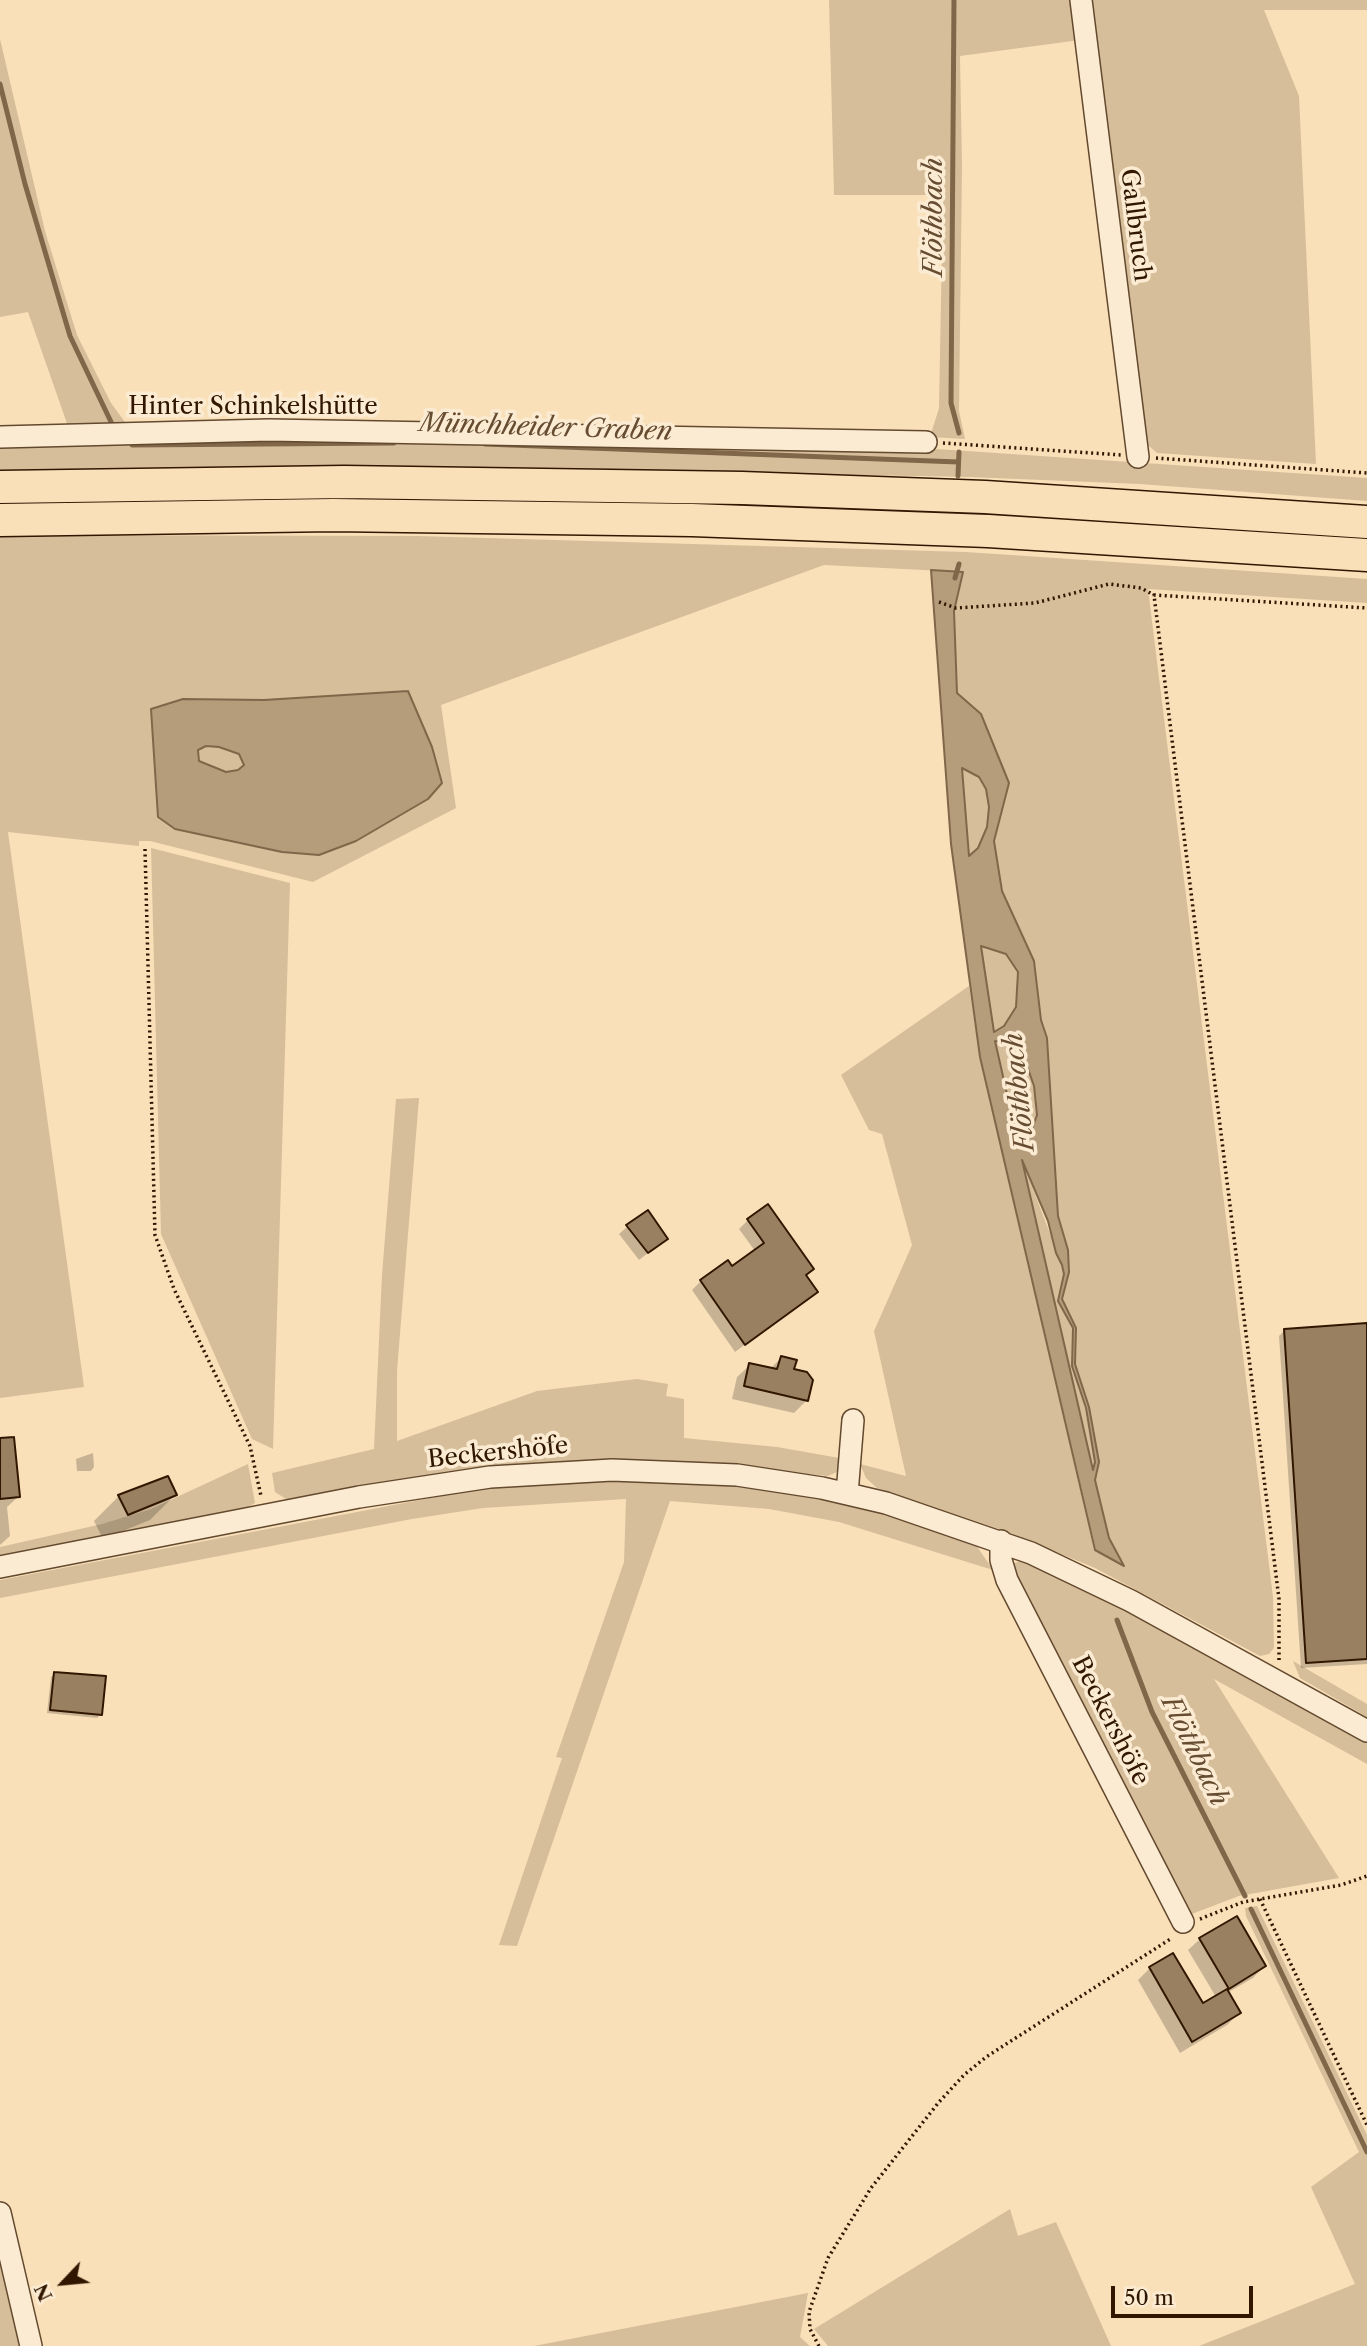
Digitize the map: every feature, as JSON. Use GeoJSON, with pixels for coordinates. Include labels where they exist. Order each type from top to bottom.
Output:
{"type":"FeatureCollection","features":[{"type":"Feature","properties":{"kind":"highway"},"geometry":{"type":"LineString","coordinates":[[0,487],[357,482],[908,494],[1367,522]]}},
{"type":"Feature","properties":{"kind":"highway"},"geometry":{"type":"LineString","coordinates":[[0,520],[492,515],[907,527],[1367,555]]}},
{"type":"Feature","properties":{"kind":"street","name":"Gallbruch"},"geometry":{"type":"LineString","coordinates":[[1081,0],[1138,457]]}},
{"type":"Feature","properties":{"kind":"street","name":"Hinter Schinkelshütte"},"geometry":{"type":"LineString","coordinates":[[0,437],[269,430],[926,442]]}},
{"type":"Feature","properties":{"kind":"street"},"geometry":{"type":"LineString","coordinates":[[847,1494],[853,1420]]}},
{"type":"Feature","properties":{"kind":"street","name":"Beckershöfe"},"geometry":{"type":"LineString","coordinates":[[0,1567],[262,1516],[463,1481],[589,1470],[714,1472],[847,1494],[912,1511],[1001,1541],[1106,1588],[1367,1731]]}},
{"type":"Feature","properties":{"kind":"street","name":"Beckershöfe"},"geometry":{"type":"LineString","coordinates":[[1001,1541],[1000,1560],[1007,1580],[1182,1922]]}},
{"type":"Feature","properties":{"kind":"street"},"geometry":{"type":"LineString","coordinates":[[0,2213],[32,2346]]}},
{"type":"Feature","properties":{"kind":"path"},"geometry":{"type":"LineString","coordinates":[[939,602],[956,608],[1035,603],[1109,584],[1141,589],[1154,595],[1367,608]]}},
{"type":"Feature","properties":{"kind":"path"},"geometry":{"type":"LineString","coordinates":[[1154,595],[1279,1599],[1277,1680]]}},
{"type":"Feature","properties":{"kind":"path"},"geometry":{"type":"LineString","coordinates":[[145,849],[155,1235],[170,1280],[254,1456],[261,1488],[262,1516]]}},
{"type":"Feature","properties":{"kind":"path"},"geometry":{"type":"LineString","coordinates":[[819,2346],[810,2329],[809,2312],[828,2258],[871,2188],[934,2108],[977,2064],[1178,1934],[1182,1922],[1199,1919],[1259,1898],[1341,1885],[1367,1876]]}},
{"type":"Feature","properties":{"kind":"path"},"geometry":{"type":"LineString","coordinates":[[1259,1898],[1367,2125]]}},
{"type":"Feature","properties":{"kind":"shaded area"},"geometry":{"type":"Polygon","coordinates":[[[829,0],[1075,0],[1080,40],[960,56],[962,166],[959,411],[965,439],[930,437],[939,408],[943,195],[834,195],[829,0]]]}},
{"type":"Feature","properties":{"kind":"shaded area"},"geometry":{"type":"Polygon","coordinates":[[[1087,0],[1367,0],[1367,10],[1264,10],[1299,96],[1316,464],[1157,453],[1141,439],[1087,0]]]}},
{"type":"Feature","properties":{"kind":"shaded area"},"geometry":{"type":"Polygon","coordinates":[[[0,39],[45,231],[77,335],[111,403],[130,429],[70,432],[28,312],[0,317],[0,39]]]}},
{"type":"Feature","properties":{"kind":"shaded area"},"geometry":{"type":"Polygon","coordinates":[[[225,435],[926,453],[937,449],[1367,478],[1367,501],[1140,484],[968,477],[438,467],[162,468],[0,474],[0,444],[225,435]]]}},
{"type":"Feature","properties":{"kind":"shaded area"},"geometry":{"type":"Polygon","coordinates":[[[0,535],[418,536],[966,552],[1367,579],[1367,603],[1148,589],[1273,1597],[1274,1648],[1269,1654],[1260,1656],[1095,1568],[1005,1531],[877,1488],[866,1478],[860,1464],[906,1476],[874,1331],[912,1245],[882,1134],[869,1130],[841,1075],[969,986],[980,1057],[1094,1550],[1123,1565],[1109,1538],[1095,1480],[1098,1471],[1089,1407],[1075,1364],[1076,1328],[1062,1299],[1069,1272],[1068,1250],[1058,1216],[1047,1038],[1041,1020],[1034,961],[1002,891],[994,841],[1009,783],[981,714],[957,693],[954,611],[963,572],[824,565],[441,705],[456,808],[313,882],[150,841],[139,841],[139,846],[8,832],[84,1387],[0,1398],[0,535]],[[408,691],[151,709],[158,817],[176,829],[209,834],[408,691]]]}},
{"type":"Feature","properties":{"kind":"shaded area"},"geometry":{"type":"Polygon","coordinates":[[[931,570],[963,572],[954,611],[957,693],[981,714],[1009,783],[994,841],[1002,891],[1034,961],[1041,1020],[1047,1038],[1058,1216],[1068,1250],[1069,1272],[1062,1299],[1076,1328],[1075,1364],[1089,1407],[1099,1462],[1095,1480],[1109,1538],[1124,1566],[1095,1550],[980,1057],[951,844],[931,570]],[[962,768],[969,856],[978,848],[987,827],[989,807],[986,789],[979,777],[962,768]],[[981,946],[994,1032],[1004,1026],[1016,1007],[1018,972],[1006,954],[981,946]],[[995,1041],[1017,1138],[1031,1132],[1037,1115],[1034,1086],[1021,1049],[1008,1042],[995,1041]],[[1022,1160],[1093,1470],[1095,1462],[1086,1408],[1072,1366],[1073,1328],[1058,1301],[1064,1274],[1062,1265],[1048,1221],[1022,1160]]]}},
{"type":"Feature","properties":{"kind":"shaded area"},"geometry":{"type":"Polygon","coordinates":[[[408,691],[432,747],[442,783],[428,799],[356,841],[319,855],[282,852],[175,829],[158,817],[151,709],[183,699],[264,700],[408,691]],[[206,746],[198,750],[199,761],[226,772],[238,770],[244,765],[239,754],[206,746]]]}},
{"type":"Feature","properties":{"kind":"shaded area"},"geometry":{"type":"Polygon","coordinates":[[[206,746],[239,754],[244,765],[238,770],[226,772],[199,761],[198,750],[206,746]]]}},
{"type":"Feature","properties":{"kind":"shaded area"},"geometry":{"type":"Polygon","coordinates":[[[962,767],[978,777],[986,789],[989,807],[987,827],[978,848],[969,856],[962,767]]]}},
{"type":"Feature","properties":{"kind":"shaded area"},"geometry":{"type":"Polygon","coordinates":[[[151,848],[290,883],[273,1449],[252,1439],[161,1234],[151,848]]]}},
{"type":"Feature","properties":{"kind":"shaded area"},"geometry":{"type":"Polygon","coordinates":[[[981,945],[1006,954],[1018,972],[1016,1007],[1004,1026],[994,1032],[981,945]]]}},
{"type":"Feature","properties":{"kind":"shaded area"},"geometry":{"type":"Polygon","coordinates":[[[994,1040],[1008,1042],[1021,1049],[1034,1086],[1037,1114],[1031,1132],[1016,1139],[994,1040]]]}},
{"type":"Feature","properties":{"kind":"shaded area"},"geometry":{"type":"Polygon","coordinates":[[[419,1098],[397,1371],[397,1441],[537,1391],[637,1379],[668,1384],[666,1396],[684,1399],[684,1438],[777,1447],[845,1459],[839,1471],[828,1476],[679,1461],[566,1461],[494,1465],[367,1485],[306,1501],[286,1499],[275,1492],[272,1473],[374,1449],[382,1275],[396,1099],[419,1098]]]}},
{"type":"Feature","properties":{"kind":"shaded area"},"geometry":{"type":"Polygon","coordinates":[[[1020,1155],[1062,1265],[1064,1274],[1058,1301],[1073,1328],[1072,1366],[1085,1408],[1095,1462],[1093,1471],[1020,1155]]]}},
{"type":"Feature","properties":{"kind":"shaded area"},"geometry":{"type":"Polygon","coordinates":[[[248,1464],[255,1503],[241,1511],[0,1559],[0,1547],[102,1524],[151,1509],[248,1464]]]}},
{"type":"Feature","properties":{"kind":"shaded area"},"geometry":{"type":"Polygon","coordinates":[[[675,1480],[734,1483],[825,1496],[974,1542],[993,1570],[839,1522],[769,1509],[670,1501],[517,1946],[499,1945],[562,1758],[556,1757],[624,1562],[626,1499],[483,1508],[412,1519],[0,1598],[0,1580],[488,1487],[563,1481],[675,1480]]]}},
{"type":"Feature","properties":{"kind":"shaded area"},"geometry":{"type":"Polygon","coordinates":[[[1020,1561],[1092,1591],[1367,1741],[1367,1764],[1214,1679],[1339,1878],[1239,1896],[1189,1915],[1014,1579],[1012,1564],[1020,1561]]]}},
{"type":"Feature","properties":{"kind":"shaded area"},"geometry":{"type":"Polygon","coordinates":[[[1293,1661],[1367,1704],[1367,1717],[1300,1678],[1293,1661]]]}},
{"type":"Feature","properties":{"kind":"shaded area"},"geometry":{"type":"Polygon","coordinates":[[[1257,1906],[1367,2135],[1367,2346],[1199,2346],[1355,2284],[1311,2187],[1359,2152],[1246,1916],[1245,1908],[1257,1906]]]}},
{"type":"Feature","properties":{"kind":"shaded area"},"geometry":{"type":"Polygon","coordinates":[[[1010,2209],[1018,2236],[1056,2222],[1111,2346],[828,2346],[814,2329],[1010,2209]]]}},
{"type":"Feature","properties":{"kind":"shaded area"},"geometry":{"type":"Polygon","coordinates":[[[0,2249],[23,2346],[0,2346],[0,2249]]]}},
{"type":"Feature","properties":{"kind":"shaded area"},"geometry":{"type":"Polygon","coordinates":[[[808,2293],[800,2337],[810,2346],[534,2346],[808,2293]]]}},
{"type":"Feature","properties":{"kind":"building"},"geometry":{"type":"Polygon","coordinates":[[[768,1204],[814,1269],[806,1275],[818,1292],[745,1345],[700,1280],[728,1260],[732,1266],[764,1243],[747,1219],[768,1204]]]}},
{"type":"Feature","properties":{"kind":"building"},"geometry":{"type":"Polygon","coordinates":[[[648,1210],[668,1239],[648,1253],[626,1225],[648,1210]]]}},
{"type":"Feature","properties":{"kind":"building"},"geometry":{"type":"Polygon","coordinates":[[[1367,1323],[1367,1659],[1306,1663],[1284,1329],[1367,1323]]]}},
{"type":"Feature","properties":{"kind":"building"},"geometry":{"type":"Polygon","coordinates":[[[781,1356],[797,1360],[794,1369],[807,1372],[813,1380],[808,1401],[744,1386],[749,1363],[777,1369],[781,1356]]]}},
{"type":"Feature","properties":{"kind":"building"},"geometry":{"type":"Polygon","coordinates":[[[14,1437],[20,1497],[0,1499],[0,1438],[14,1437]]]}},
{"type":"Feature","properties":{"kind":"building"},"geometry":{"type":"Polygon","coordinates":[[[168,1476],[177,1495],[128,1515],[118,1495],[168,1476]]]}},
{"type":"Feature","properties":{"kind":"building"},"geometry":{"type":"Polygon","coordinates":[[[54,1672],[106,1676],[102,1715],[50,1710],[54,1672]]]}},
{"type":"Feature","properties":{"kind":"building"},"geometry":{"type":"Polygon","coordinates":[[[1237,1916],[1266,1966],[1229,1989],[1199,1938],[1237,1916]]]}},
{"type":"Feature","properties":{"kind":"building"},"geometry":{"type":"Polygon","coordinates":[[[1173,1953],[1203,2003],[1227,1989],[1241,2013],[1192,2042],[1149,1967],[1173,1953]]]}},
{"type":"Feature","properties":{"kind":"waterway","name":"Flöthbach"},"geometry":{"type":"LineString","coordinates":[[954,0],[951,403],[959,433]]}},
{"type":"Feature","properties":{"kind":"waterway","name":"Münchheider Graben"},"geometry":{"type":"LineString","coordinates":[[0,84],[25,184],[70,336],[112,424]]}},
{"type":"Feature","properties":{"kind":"waterway","name":"Münchheider Graben"},"geometry":{"type":"LineString","coordinates":[[132,445],[394,443]]}},
{"type":"Feature","properties":{"kind":"waterway","name":"Münchheider Graben"},"geometry":{"type":"LineString","coordinates":[[485,444],[958,462]]}},
{"type":"Feature","properties":{"kind":"waterway","name":"Flöthbach"},"geometry":{"type":"LineString","coordinates":[[958,476],[959,452]]}},
{"type":"Feature","properties":{"kind":"waterway","name":"Flöthbach"},"geometry":{"type":"LineString","coordinates":[[955,578],[959,564]]}},
{"type":"Feature","properties":{"kind":"waterway","name":"Flöthbach"},"geometry":{"type":"LineString","coordinates":[[1117,1620],[1152,1712],[1245,1896]]}},
{"type":"Feature","properties":{"kind":"waterway","name":"Flöthbach"},"geometry":{"type":"LineString","coordinates":[[1251,1909],[1367,2152]]}}]}
